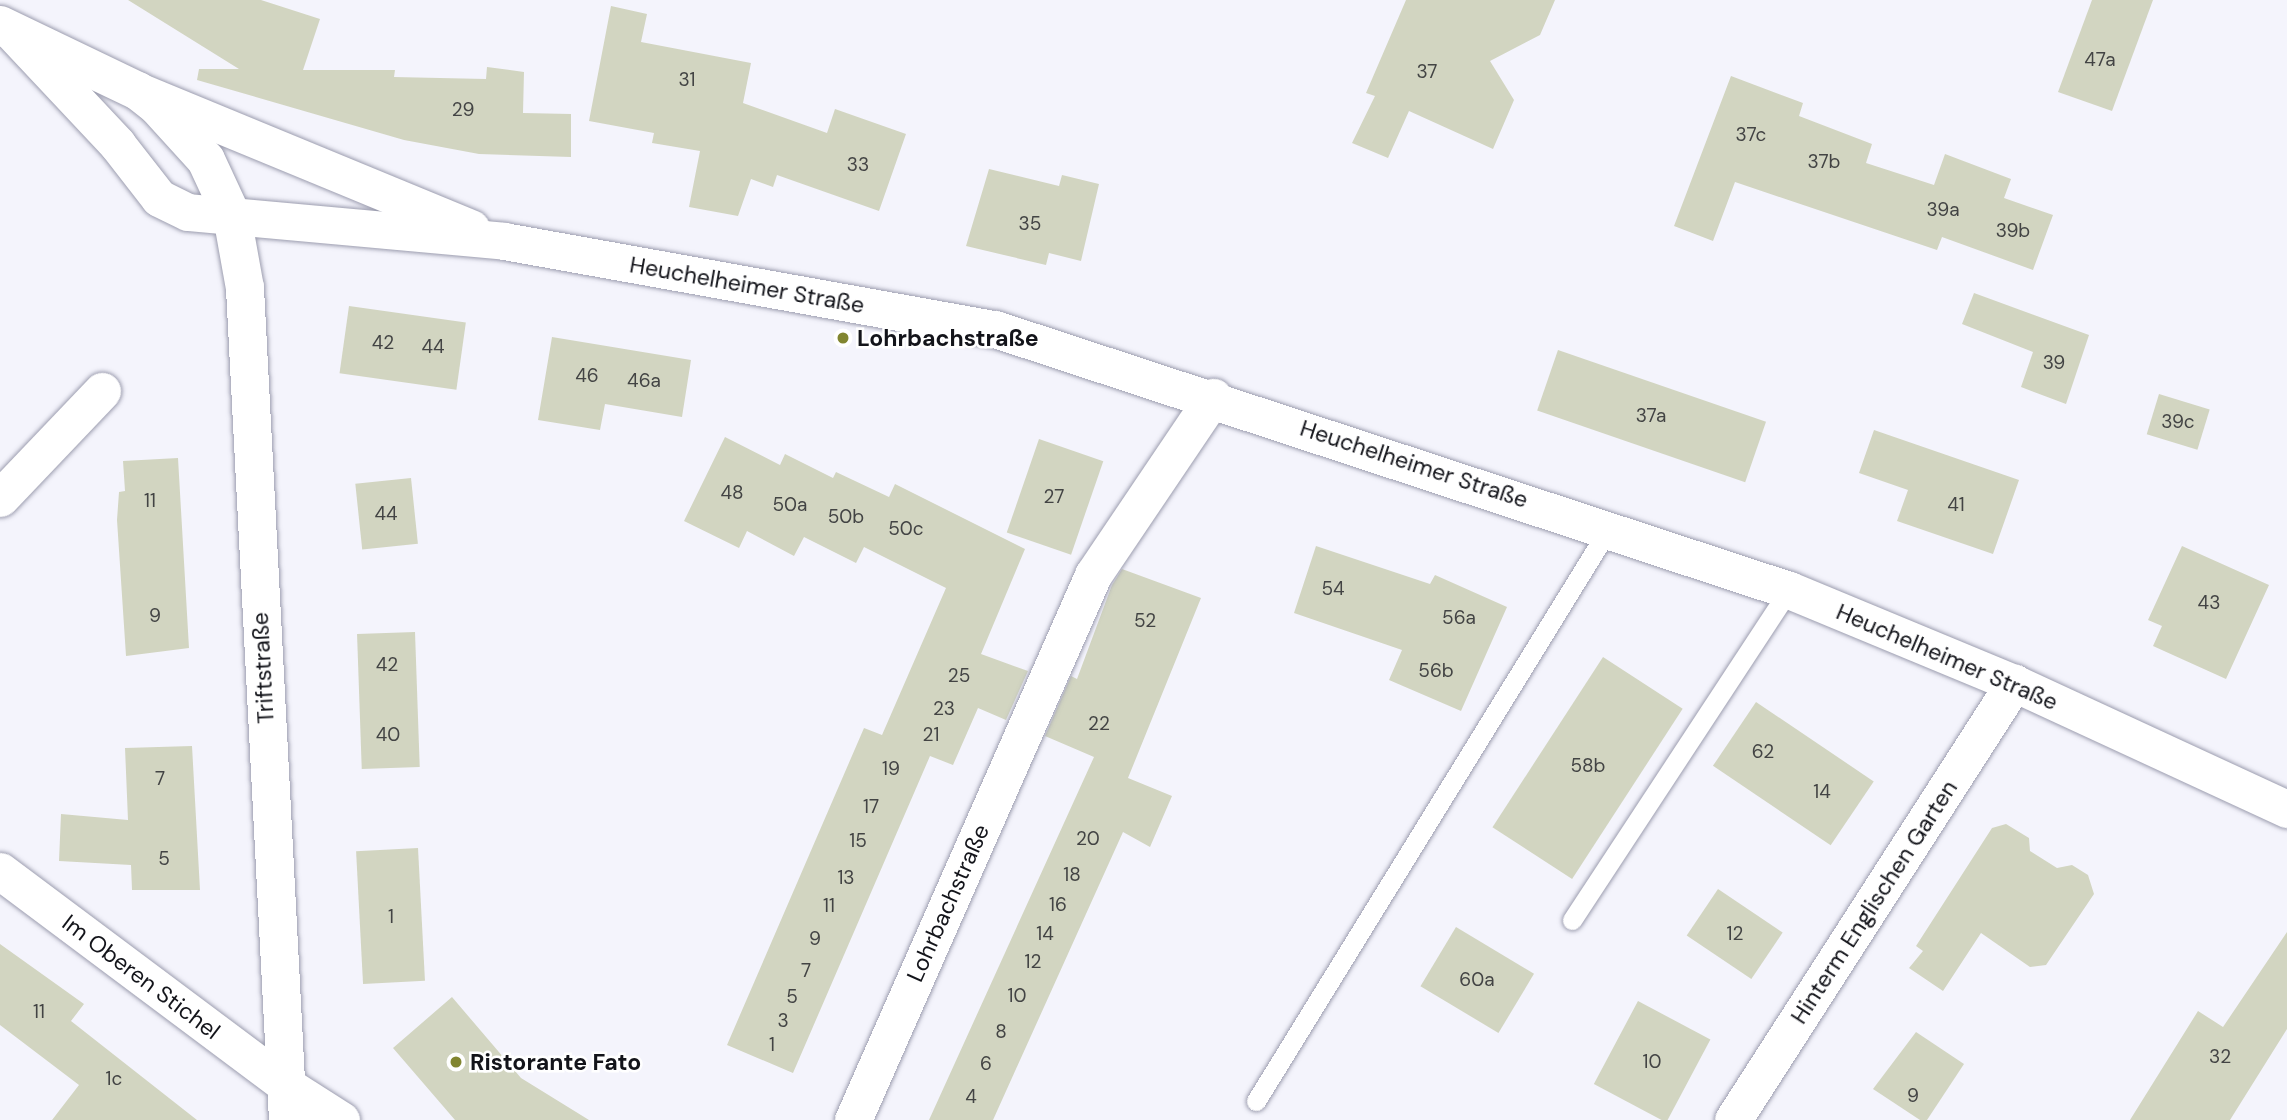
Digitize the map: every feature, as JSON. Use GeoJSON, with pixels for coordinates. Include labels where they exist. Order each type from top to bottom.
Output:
{"type":"FeatureCollection","features":[{"type":"Feature","properties":{"kind":"street","name":"Heuchelheimer Straße"},"geometry":{"type":"LineString","coordinates":[[6,28],[138,91],[504,242]]}},
{"type":"Feature","properties":{"kind":"street","name":"Heuchelheimer Straße"},"geometry":{"type":"LineString","coordinates":[[6,28],[117,144],[159,198],[188,212],[504,242],[995,329],[1213,397],[1789,590],[2014,683],[2287,809]]}},
{"type":"Feature","properties":{"kind":"street","name":"Heuchelheimer Straße"},"geometry":{"type":"LineString","coordinates":[[138,91],[206,160],[232,216]]}},
{"type":"Feature","properties":{"kind":"street","name":"Triftstraße"},"geometry":{"type":"LineString","coordinates":[[232,216],[245,288],[285,1102]]}},
{"type":"Feature","properties":{"kind":"street"},"geometry":{"type":"LineString","coordinates":[[0,498],[102,391]]}},
{"type":"Feature","properties":{"kind":"street","name":"Lohrbachstraße"},"geometry":{"type":"LineString","coordinates":[[853,1120],[1093,575],[1213,397]]}},
{"type":"Feature","properties":{"kind":"street","name":"Hinterm Englischen Garten"},"geometry":{"type":"LineString","coordinates":[[1733,1120],[2014,683]]}},
{"type":"Feature","properties":{"kind":"street","name":"Im Oberen Stichel"},"geometry":{"type":"LineString","coordinates":[[0,872],[285,1102],[341,1120]]}},
{"type":"Feature","properties":{"kind":"lane"},"geometry":{"type":"LineString","coordinates":[[1256,1101],[1609,528]]}},
{"type":"Feature","properties":{"kind":"lane"},"geometry":{"type":"LineString","coordinates":[[1572,920],[1789,590]]}},
{"type":"Feature","properties":{"kind":"building"},"geometry":{"type":"Polygon","coordinates":[[[128,0],[261,0],[320,19],[303,70],[395,70],[394,77],[486,79],[487,67],[524,72],[523,113],[571,114],[571,157],[479,154],[404,140],[197,80],[199,69],[239,69],[128,0]]]}},
{"type":"Feature","properties":{"kind":"building"},"geometry":{"type":"Polygon","coordinates":[[[1406,0],[1555,0],[1540,35],[1490,61],[1514,100],[1493,149],[1409,111],[1388,158],[1352,143],[1375,96],[1366,93],[1406,0]]]}},
{"type":"Feature","properties":{"kind":"building"},"geometry":{"type":"Polygon","coordinates":[[[2092,0],[2153,0],[2112,111],[2058,92],[2092,0]]]}},
{"type":"Feature","properties":{"kind":"building"},"geometry":{"type":"Polygon","coordinates":[[[611,6],[647,14],[641,42],[751,63],[743,103],[827,133],[835,109],[906,134],[879,211],[777,175],[773,187],[751,179],[738,216],[689,207],[700,151],[652,143],[654,133],[589,121],[611,6]]]}},
{"type":"Feature","properties":{"kind":"building"},"geometry":{"type":"Polygon","coordinates":[[[1731,76],[1803,103],[1799,116],[1872,144],[1866,163],[1934,185],[1945,154],[2011,179],[2004,198],[2053,215],[2033,270],[1942,237],[1937,250],[1735,182],[1713,241],[1674,226],[1731,76]]]}},
{"type":"Feature","properties":{"kind":"building"},"geometry":{"type":"Polygon","coordinates":[[[989,169],[1059,186],[1062,175],[1099,184],[1081,261],[1049,253],[1046,265],[966,246],[989,169]]]}},
{"type":"Feature","properties":{"kind":"building"},"geometry":{"type":"Polygon","coordinates":[[[1974,293],[2089,335],[2066,404],[2021,387],[2033,352],[1962,324],[1974,293]]]}},
{"type":"Feature","properties":{"kind":"building"},"geometry":{"type":"Polygon","coordinates":[[[349,306],[466,322],[456,390],[340,373],[349,306]]]}},
{"type":"Feature","properties":{"kind":"building"},"geometry":{"type":"Polygon","coordinates":[[[552,337],[691,360],[682,417],[605,404],[600,430],[538,420],[552,337]]]}},
{"type":"Feature","properties":{"kind":"building"},"geometry":{"type":"Polygon","coordinates":[[[1558,350],[1766,422],[1745,482],[1537,411],[1558,350]]]}},
{"type":"Feature","properties":{"kind":"building"},"geometry":{"type":"Polygon","coordinates":[[[2159,394],[2210,409],[2197,450],[2147,434],[2159,394]]]}},
{"type":"Feature","properties":{"kind":"building"},"geometry":{"type":"Polygon","coordinates":[[[1874,430],[2019,480],[1993,554],[1897,521],[1908,490],[1859,473],[1874,430]]]}},
{"type":"Feature","properties":{"kind":"building"},"geometry":{"type":"Polygon","coordinates":[[[725,437],[780,465],[785,454],[833,478],[836,472],[889,497],[895,484],[1025,549],[981,654],[1028,671],[1006,720],[978,708],[953,765],[930,756],[793,1073],[727,1045],[864,728],[882,735],[946,588],[864,547],[856,563],[804,537],[794,556],[747,531],[739,548],[684,521],[725,437]]]}},
{"type":"Feature","properties":{"kind":"building"},"geometry":{"type":"Polygon","coordinates":[[[1039,439],[1103,461],[1071,555],[1007,533],[1039,439]]]}},
{"type":"Feature","properties":{"kind":"building"},"geometry":{"type":"Polygon","coordinates":[[[178,458],[189,648],[126,656],[117,520],[119,492],[125,491],[123,461],[178,458]]]}},
{"type":"Feature","properties":{"kind":"building"},"geometry":{"type":"Polygon","coordinates":[[[411,478],[418,544],[362,549],[355,484],[411,478]]]}},
{"type":"Feature","properties":{"kind":"building"},"geometry":{"type":"Polygon","coordinates":[[[1316,546],[1430,584],[1435,575],[1507,607],[1461,711],[1389,680],[1402,650],[1294,613],[1316,546]]]}},
{"type":"Feature","properties":{"kind":"building"},"geometry":{"type":"Polygon","coordinates":[[[2182,546],[2269,585],[2226,679],[2153,646],[2162,626],[2148,620],[2182,546]]]}},
{"type":"Feature","properties":{"kind":"building"},"geometry":{"type":"Polygon","coordinates":[[[1122,569],[1201,598],[1128,778],[1172,796],[1150,847],[1123,832],[993,1120],[929,1120],[1094,757],[1045,736],[1071,676],[1077,679],[1112,585],[1122,569]]]}},
{"type":"Feature","properties":{"kind":"building"},"geometry":{"type":"Polygon","coordinates":[[[415,632],[420,767],[362,769],[357,634],[415,632]]]}},
{"type":"Feature","properties":{"kind":"building"},"geometry":{"type":"Polygon","coordinates":[[[1603,657],[1683,709],[1572,879],[1492,827],[1603,657]]]}},
{"type":"Feature","properties":{"kind":"building"},"geometry":{"type":"Polygon","coordinates":[[[1756,702],[1874,781],[1831,845],[1713,766],[1756,702]]]}},
{"type":"Feature","properties":{"kind":"building"},"geometry":{"type":"Polygon","coordinates":[[[192,746],[200,890],[132,890],[131,865],[59,861],[61,814],[128,820],[125,748],[192,746]]]}},
{"type":"Feature","properties":{"kind":"building"},"geometry":{"type":"Polygon","coordinates":[[[2006,824],[2029,838],[2030,851],[2057,868],[2072,865],[2088,875],[2094,894],[2046,965],[2030,967],[1981,933],[1943,991],[1909,968],[1923,951],[1916,946],[1992,828],[2006,824]]]}},
{"type":"Feature","properties":{"kind":"building"},"geometry":{"type":"Polygon","coordinates":[[[418,848],[425,981],[363,984],[356,851],[418,848]]]}},
{"type":"Feature","properties":{"kind":"building"},"geometry":{"type":"Polygon","coordinates":[[[1718,889],[1783,933],[1751,979],[1687,935],[1718,889]]]}},
{"type":"Feature","properties":{"kind":"building"},"geometry":{"type":"Polygon","coordinates":[[[1456,927],[1534,974],[1498,1033],[1420,986],[1456,927]]]}},
{"type":"Feature","properties":{"kind":"building"},"geometry":{"type":"Polygon","coordinates":[[[2287,932],[2287,1029],[2230,1120],[2130,1120],[2198,1011],[2223,1027],[2287,932]]]}},
{"type":"Feature","properties":{"kind":"building"},"geometry":{"type":"Polygon","coordinates":[[[0,944],[84,1004],[71,1021],[197,1120],[52,1120],[79,1085],[0,1025],[0,944]]]}},
{"type":"Feature","properties":{"kind":"building","name":"Ristorante Fato"},"geometry":{"type":"Polygon","coordinates":[[[452,997],[521,1078],[589,1120],[455,1120],[393,1048],[452,997]]]}},
{"type":"Feature","properties":{"kind":"building"},"geometry":{"type":"Polygon","coordinates":[[[1638,1001],[1710,1039],[1668,1120],[1662,1120],[1594,1084],[1638,1001]]]}},
{"type":"Feature","properties":{"kind":"building"},"geometry":{"type":"Polygon","coordinates":[[[1916,1032],[1964,1064],[1927,1120],[1920,1120],[1873,1089],[1916,1032]]]}},
{"type":"Feature","properties":{"kind":"place","name":"Lohrbachstraße"},"geometry":{"type":"Point","coordinates":[843,338]}},
{"type":"Feature","properties":{"kind":"place","name":"Ristorante Fato"},"geometry":{"type":"Point","coordinates":[456,1062]}}]}
